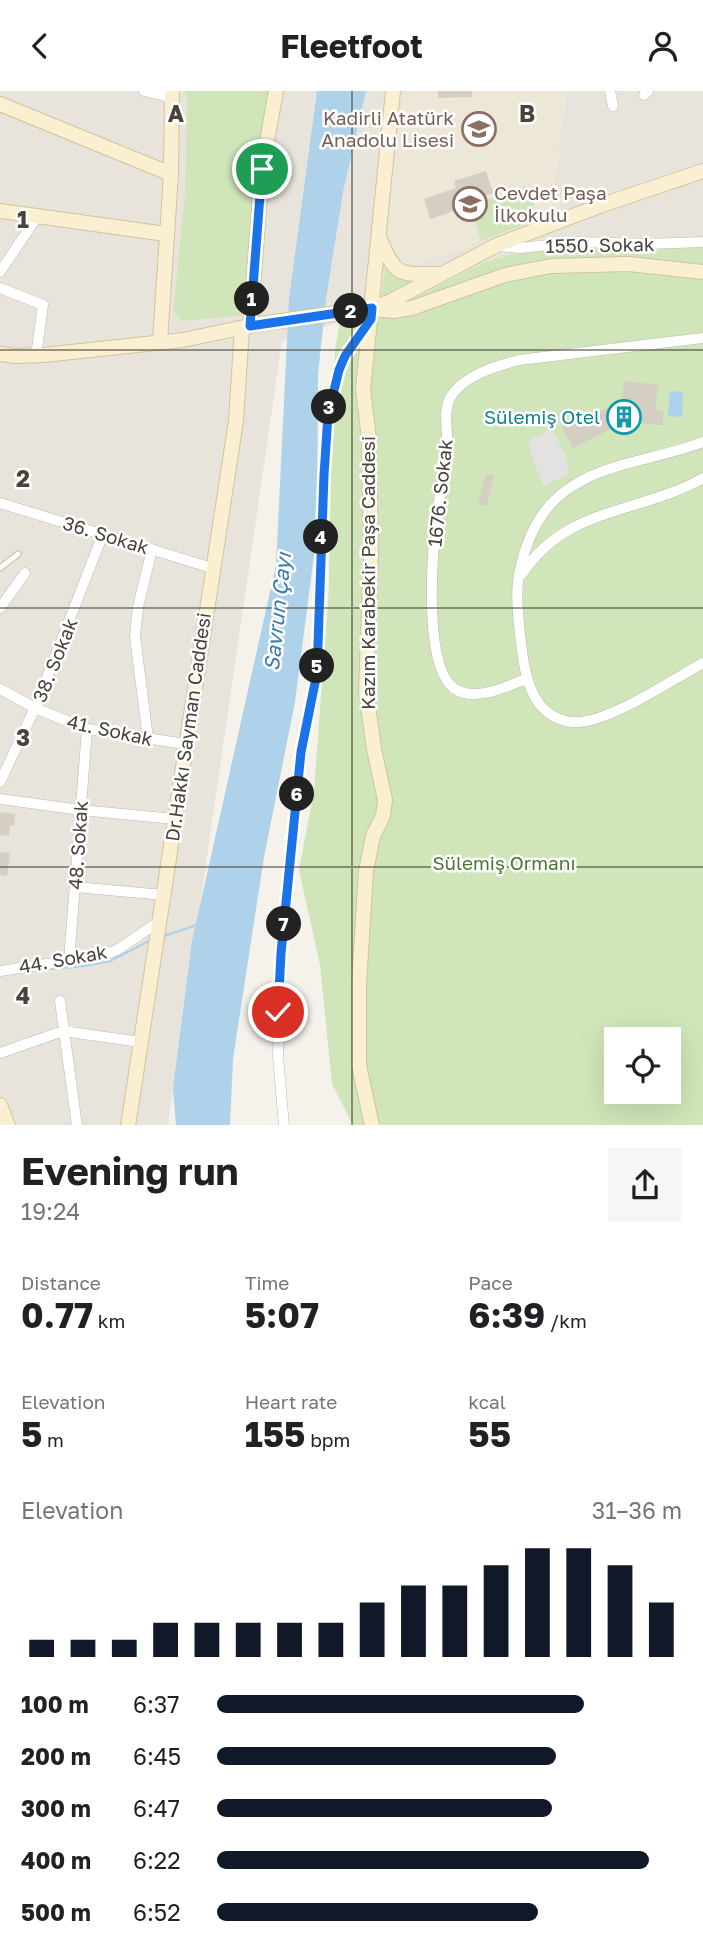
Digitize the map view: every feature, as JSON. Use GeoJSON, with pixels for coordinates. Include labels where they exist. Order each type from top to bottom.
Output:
{"type":"FeatureCollection","features":[{"type":"Feature","properties":{"kind":"street"},"geometry":{"type":"LineString","coordinates":[[144,91],[173,94],[171,174],[160,342]]}},
{"type":"Feature","properties":{"kind":"street","name":"Dr.Hakkı Sayman Caddesi"},"geometry":{"type":"LineString","coordinates":[[128,1125],[250,326],[262,169],[276,91]]}},
{"type":"Feature","properties":{"kind":"street","name":"Kazım Karabekir Paşa Caddesi"},"geometry":{"type":"LineString","coordinates":[[372,1125],[359,1065],[360,958],[369,850],[383,816],[385,800],[373,749],[366,691],[370,555],[369,439],[363,389],[368,312],[379,237],[393,91]]}},
{"type":"Feature","properties":{"kind":"street"},"geometry":{"type":"LineString","coordinates":[[610,91],[613,106]]}},
{"type":"Feature","properties":{"kind":"street"},"geometry":{"type":"LineString","coordinates":[[0,104],[171,174]]}},
{"type":"Feature","properties":{"kind":"street"},"geometry":{"type":"LineString","coordinates":[[284,1125],[278,1056],[280,963],[301,752],[317,673],[328,415],[345,356],[368,312],[497,245],[602,205],[703,171]]}},
{"type":"Feature","properties":{"kind":"street"},"geometry":{"type":"LineString","coordinates":[[0,211],[166,235]]}},
{"type":"Feature","properties":{"kind":"street"},"geometry":{"type":"LineString","coordinates":[[0,272],[37,217]]}},
{"type":"Feature","properties":{"kind":"street"},"geometry":{"type":"LineString","coordinates":[[379,237],[398,271],[439,275]]}},
{"type":"Feature","properties":{"kind":"street","name":"1550. Sokak"},"geometry":{"type":"LineString","coordinates":[[497,245],[521,248],[575,242],[703,242]]}},
{"type":"Feature","properties":{"kind":"street"},"geometry":{"type":"LineString","coordinates":[[0,354],[36,356],[160,342],[250,326],[412,308],[494,278],[551,266],[629,264],[703,272]]}},
{"type":"Feature","properties":{"kind":"street"},"geometry":{"type":"LineString","coordinates":[[0,288],[43,305],[36,356]]}},
{"type":"Feature","properties":{"kind":"street","name":"1676. Sokak"},"geometry":{"type":"LineString","coordinates":[[526,679],[490,691],[463,692],[452,687],[436,659],[432,627],[435,528],[447,453],[447,410],[452,396],[471,379],[489,369],[519,360],[703,338]]}},
{"type":"Feature","properties":{"kind":"street"},"geometry":{"type":"LineString","coordinates":[[703,443],[612,467],[569,489],[548,508],[533,529],[525,551],[518,580],[518,616],[526,679],[544,708],[561,718],[582,721],[613,712],[703,663]]}},
{"type":"Feature","properties":{"kind":"street"},"geometry":{"type":"LineString","coordinates":[[518,580],[537,553],[566,530],[703,478]]}},
{"type":"Feature","properties":{"kind":"street","name":"36. Sokak"},"geometry":{"type":"LineString","coordinates":[[0,503],[212,568]]}},
{"type":"Feature","properties":{"kind":"street","name":"38. Sokak"},"geometry":{"type":"LineString","coordinates":[[0,782],[35,708],[103,534]]}},
{"type":"Feature","properties":{"kind":"street"},"geometry":{"type":"LineString","coordinates":[[148,739],[135,636],[138,607],[152,549]]}},
{"type":"Feature","properties":{"kind":"street"},"geometry":{"type":"LineString","coordinates":[[0,608],[25,573]]}},
{"type":"Feature","properties":{"kind":"street","name":"41. Sokak"},"geometry":{"type":"LineString","coordinates":[[0,689],[35,708],[87,729],[185,744]]}},
{"type":"Feature","properties":{"kind":"street","name":"48. Sokak"},"geometry":{"type":"LineString","coordinates":[[69,961],[87,729]]}},
{"type":"Feature","properties":{"kind":"street"},"geometry":{"type":"LineString","coordinates":[[0,799],[174,819]]}},
{"type":"Feature","properties":{"kind":"street"},"geometry":{"type":"LineString","coordinates":[[75,887],[164,895]]}},
{"type":"Feature","properties":{"kind":"street","name":"44. Sokak"},"geometry":{"type":"LineString","coordinates":[[0,971],[69,961],[117,950],[160,921]]}},
{"type":"Feature","properties":{"kind":"street"},"geometry":{"type":"LineString","coordinates":[[60,1001],[76,1125]]}},
{"type":"Feature","properties":{"kind":"street"},"geometry":{"type":"LineString","coordinates":[[0,1053],[63,1031],[141,1042]]}},
{"type":"Feature","properties":{"kind":"street"},"geometry":{"type":"LineString","coordinates":[[0,1105],[8,1125]]}},
{"type":"Feature","properties":{"kind":"lane"},"geometry":{"type":"LineString","coordinates":[[0,568],[18,554]]}},
{"type":"Feature","properties":{"kind":"shaded area"},"geometry":{"type":"Polygon","coordinates":[[[0,91],[703,91],[703,245],[512,254],[483,263],[416,297],[282,341],[168,1125],[0,1125],[0,91]]]}},
{"type":"Feature","properties":{"kind":"shaded area","name":"Cevdet Paşa İlkokulu"},"geometry":{"type":"Polygon","coordinates":[[[403,91],[567,91],[551,211],[538,219],[426,262],[398,263],[385,239],[389,187],[403,91]]]}},
{"type":"Feature","properties":{"kind":"shaded area"},"geometry":{"type":"Polygon","coordinates":[[[552,429],[567,459],[568,475],[543,486],[528,441],[552,429]]]}},
{"type":"Feature","properties":{"kind":"green space"},"geometry":{"type":"Polygon","coordinates":[[[185,91],[271,91],[266,106],[253,205],[247,315],[182,321],[173,311],[185,195],[185,91]]]}},
{"type":"Feature","properties":{"kind":"green space"},"geometry":{"type":"Polygon","coordinates":[[[527,186],[538,219],[481,241],[470,205],[527,186]]]}},
{"type":"Feature","properties":{"kind":"green space","name":"Sülemiş Ormanı"},"geometry":{"type":"Polygon","coordinates":[[[703,245],[703,1125],[353,1125],[332,1084],[320,965],[299,870],[314,791],[329,586],[331,446],[335,350],[340,321],[416,297],[483,263],[512,254],[576,246],[703,245]]]}},
{"type":"Feature","properties":{"kind":"green space"},"geometry":{"type":"Polygon","coordinates":[[[386,265],[401,279],[422,278],[384,298],[381,296],[386,265]]]}},
{"type":"Feature","properties":{"kind":"water","name":"Savrun Çayı"},"geometry":{"type":"Polygon","coordinates":[[[317,91],[366,91],[343,192],[326,299],[318,374],[317,532],[295,702],[264,857],[233,1059],[230,1125],[176,1125],[173,1088],[192,941],[276,565],[289,299],[317,91]]]}},
{"type":"Feature","properties":{"kind":"water"},"geometry":{"type":"Polygon","coordinates":[[[670,391],[683,392],[682,417],[668,416],[670,391]]]}},
{"type":"Feature","properties":{"kind":"building"},"geometry":{"type":"Polygon","coordinates":[[[438,91],[472,91],[472,97],[438,98],[438,91]]]}},
{"type":"Feature","properties":{"kind":"building"},"geometry":{"type":"Polygon","coordinates":[[[486,171],[493,193],[468,202],[469,206],[430,219],[424,199],[456,188],[454,181],[486,171]]]}},
{"type":"Feature","properties":{"kind":"building","name":"Sülemiş Otel"},"geometry":{"type":"Polygon","coordinates":[[[624,381],[658,385],[655,410],[663,412],[663,425],[622,423],[573,448],[562,427],[622,402],[624,381]]]}},
{"type":"Feature","properties":{"kind":"building"},"geometry":{"type":"Polygon","coordinates":[[[486,474],[494,476],[486,506],[478,504],[486,474]]]}},
{"type":"Feature","properties":{"kind":"building"},"geometry":{"type":"Polygon","coordinates":[[[0,812],[15,814],[14,826],[10,825],[9,836],[0,835],[0,812]]]}},
{"type":"Feature","properties":{"kind":"building"},"geometry":{"type":"Polygon","coordinates":[[[0,852],[10,853],[7,876],[0,875],[0,852]]]}},
{"type":"Feature","properties":{"kind":"waterway"},"geometry":{"type":"LineString","coordinates":[[164,936],[197,925]]}},
{"type":"Feature","properties":{"kind":"waterway"},"geometry":{"type":"LineString","coordinates":[[48,969],[110,961],[151,940]]}},
{"type":"Feature","properties":{"kind":"place","name":"Kadirli Atatürk Anadolu Lisesi"},"geometry":{"type":"Point","coordinates":[479,129]}},
{"type":"Feature","properties":{"kind":"place","name":"Cevdet Paşa İlkokulu"},"geometry":{"type":"Point","coordinates":[470,204]}},
{"type":"Feature","properties":{"kind":"place","name":"Sülemiş Otel"},"geometry":{"type":"Point","coordinates":[624,417]}},
{"type":"Feature","properties":{"kind":"route"},"geometry":{"type":"LineString","coordinates":[[262,169],[250,326],[372,308],[371,319],[345,356],[339,370],[328,415],[317,673],[301,752],[281,953],[278,1012]]}}]}
